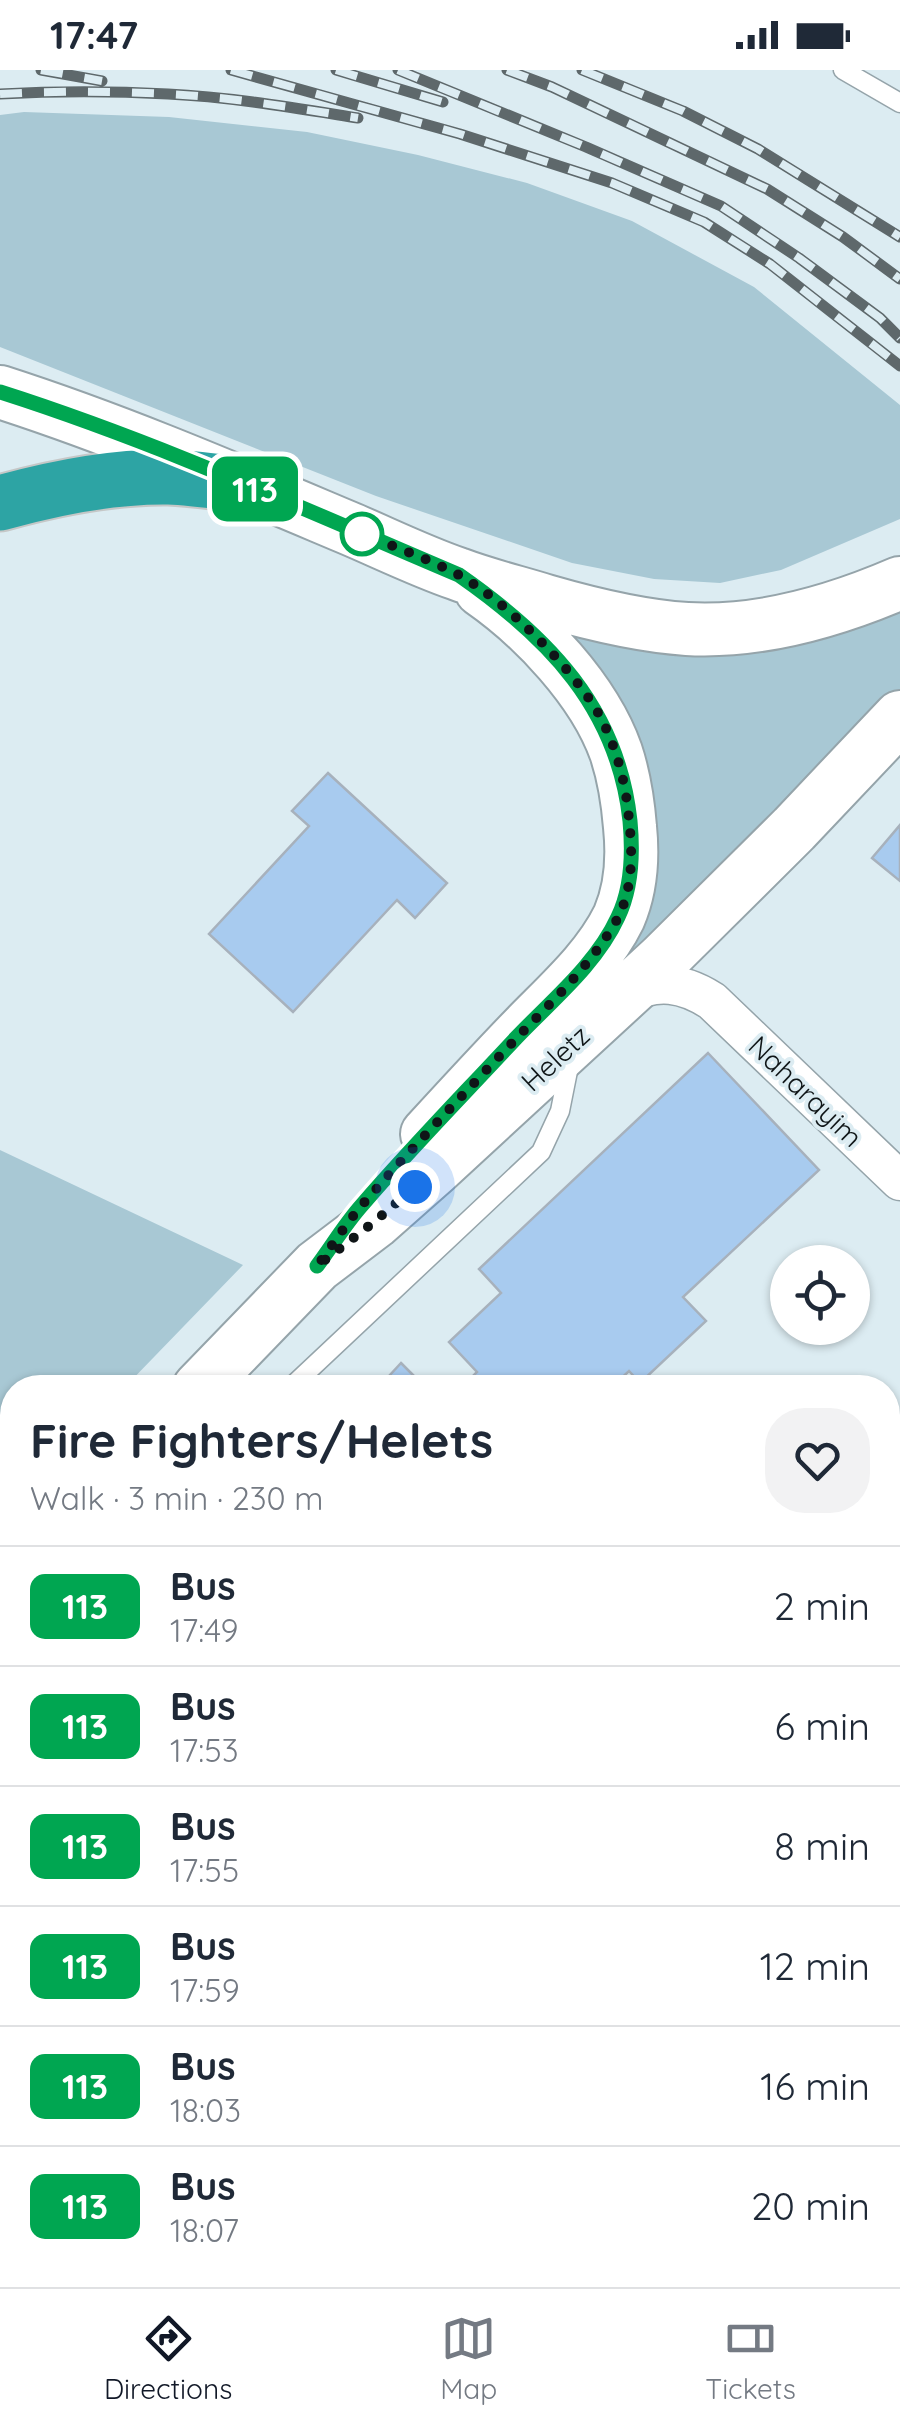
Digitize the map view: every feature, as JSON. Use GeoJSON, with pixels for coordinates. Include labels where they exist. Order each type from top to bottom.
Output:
{"type":"FeatureCollection","features":[{"type":"Feature","properties":{"kind":"highway"},"geometry":{"type":"LineString","coordinates":[[0,504],[35,494],[139,478],[246,485]]}},
{"type":"Feature","properties":{"kind":"street"},"geometry":{"type":"LineString","coordinates":[[0,392],[108,429],[459,575],[585,612],[656,626],[725,629],[857,602],[900,583]]}},
{"type":"Feature","properties":{"kind":"street"},"geometry":{"type":"LineString","coordinates":[[317,1266],[359,1208],[570,984],[618,919],[625,901],[632,843],[628,801],[616,752],[597,711],[571,675],[530,631],[459,575]]}},
{"type":"Feature","properties":{"kind":"street","name":"Heletz"},"geometry":{"type":"LineString","coordinates":[[212,1375],[317,1266],[374,1222],[695,927],[900,717]]}},
{"type":"Feature","properties":{"kind":"street"},"geometry":{"type":"LineString","coordinates":[[794,829],[900,762]]}},
{"type":"Feature","properties":{"kind":"street"},"geometry":{"type":"LineString","coordinates":[[695,927],[696,960],[712,1001]]}},
{"type":"Feature","properties":{"kind":"street"},"geometry":{"type":"LineString","coordinates":[[615,1002],[646,986],[672,983],[712,1001]]}},
{"type":"Feature","properties":{"kind":"street","name":"Naharayim"},"geometry":{"type":"LineString","coordinates":[[712,1001],[900,1181]]}},
{"type":"Feature","properties":{"kind":"lane"},"geometry":{"type":"LineString","coordinates":[[843,70],[900,103]]}},
{"type":"Feature","properties":{"kind":"lane"},"geometry":{"type":"LineString","coordinates":[[304,1375],[541,1152],[560,1112],[574,1042]]}},
{"type":"Feature","properties":{"kind":"shaded area"},"geometry":{"type":"Polygon","coordinates":[[[24,112],[169,117],[307,132],[527,183],[632,221],[754,287],[900,405],[900,519],[781,570],[720,583],[654,579],[572,563],[376,496],[0,347],[0,115],[24,112]]]}},
{"type":"Feature","properties":{"kind":"shaded area"},"geometry":{"type":"Polygon","coordinates":[[[900,599],[900,693],[560,1041],[637,901],[544,612],[900,599]]]}},
{"type":"Feature","properties":{"kind":"shaded area"},"geometry":{"type":"Polygon","coordinates":[[[0,1150],[243,1265],[137,1375],[0,1375],[0,1150]]]}},
{"type":"Feature","properties":{"kind":"building"},"geometry":{"type":"Polygon","coordinates":[[[328,773],[447,883],[415,918],[397,900],[293,1012],[209,934],[309,826],[292,811],[328,773]]]}},
{"type":"Feature","properties":{"kind":"building"},"geometry":{"type":"Polygon","coordinates":[[[900,825],[900,881],[872,858],[900,825]]]}},
{"type":"Feature","properties":{"kind":"building"},"geometry":{"type":"Polygon","coordinates":[[[708,1053],[819,1170],[683,1297],[706,1321],[649,1375],[633,1375],[629,1371],[625,1375],[474,1375],[477,1372],[449,1342],[501,1293],[479,1269],[708,1053]]]}},
{"type":"Feature","properties":{"kind":"building"},"geometry":{"type":"Polygon","coordinates":[[[401,1363],[413,1375],[390,1375],[401,1363]]]}},
{"type":"Feature","properties":{"kind":"railway"},"geometry":{"type":"LineString","coordinates":[[41,70],[102,81]]}},
{"type":"Feature","properties":{"kind":"railway"},"geometry":{"type":"LineString","coordinates":[[231,70],[460,134],[612,183],[704,222],[770,264],[900,366]]}},
{"type":"Feature","properties":{"kind":"railway"},"geometry":{"type":"LineString","coordinates":[[336,70],[443,102]]}},
{"type":"Feature","properties":{"kind":"railway"},"geometry":{"type":"LineString","coordinates":[[398,70],[721,206],[799,258],[880,318],[900,338]]}},
{"type":"Feature","properties":{"kind":"railway"},"geometry":{"type":"LineString","coordinates":[[507,70],[552,87],[767,189],[900,279]]}},
{"type":"Feature","properties":{"kind":"railway"},"geometry":{"type":"LineString","coordinates":[[582,70],[683,111],[758,149],[900,237]]}},
{"type":"Feature","properties":{"kind":"railway"},"geometry":{"type":"LineString","coordinates":[[0,94],[192,95],[358,118]]}},
{"type":"Feature","properties":{"kind":"bus line","name":"113"},"geometry":{"type":"LineString","coordinates":[[0,392],[172,454],[459,575],[530,631],[571,675],[597,711],[616,752],[628,801],[632,843],[625,901],[618,919],[570,984],[359,1208],[317,1266]]}},
{"type":"Feature","properties":{"kind":"route"},"geometry":{"type":"LineString","coordinates":[[362,534],[352,530],[459,575],[530,631],[571,675],[597,711],[616,752],[628,801],[632,843],[625,901],[604,940],[570,984],[359,1208],[317,1266],[415,1187]]}}]}
